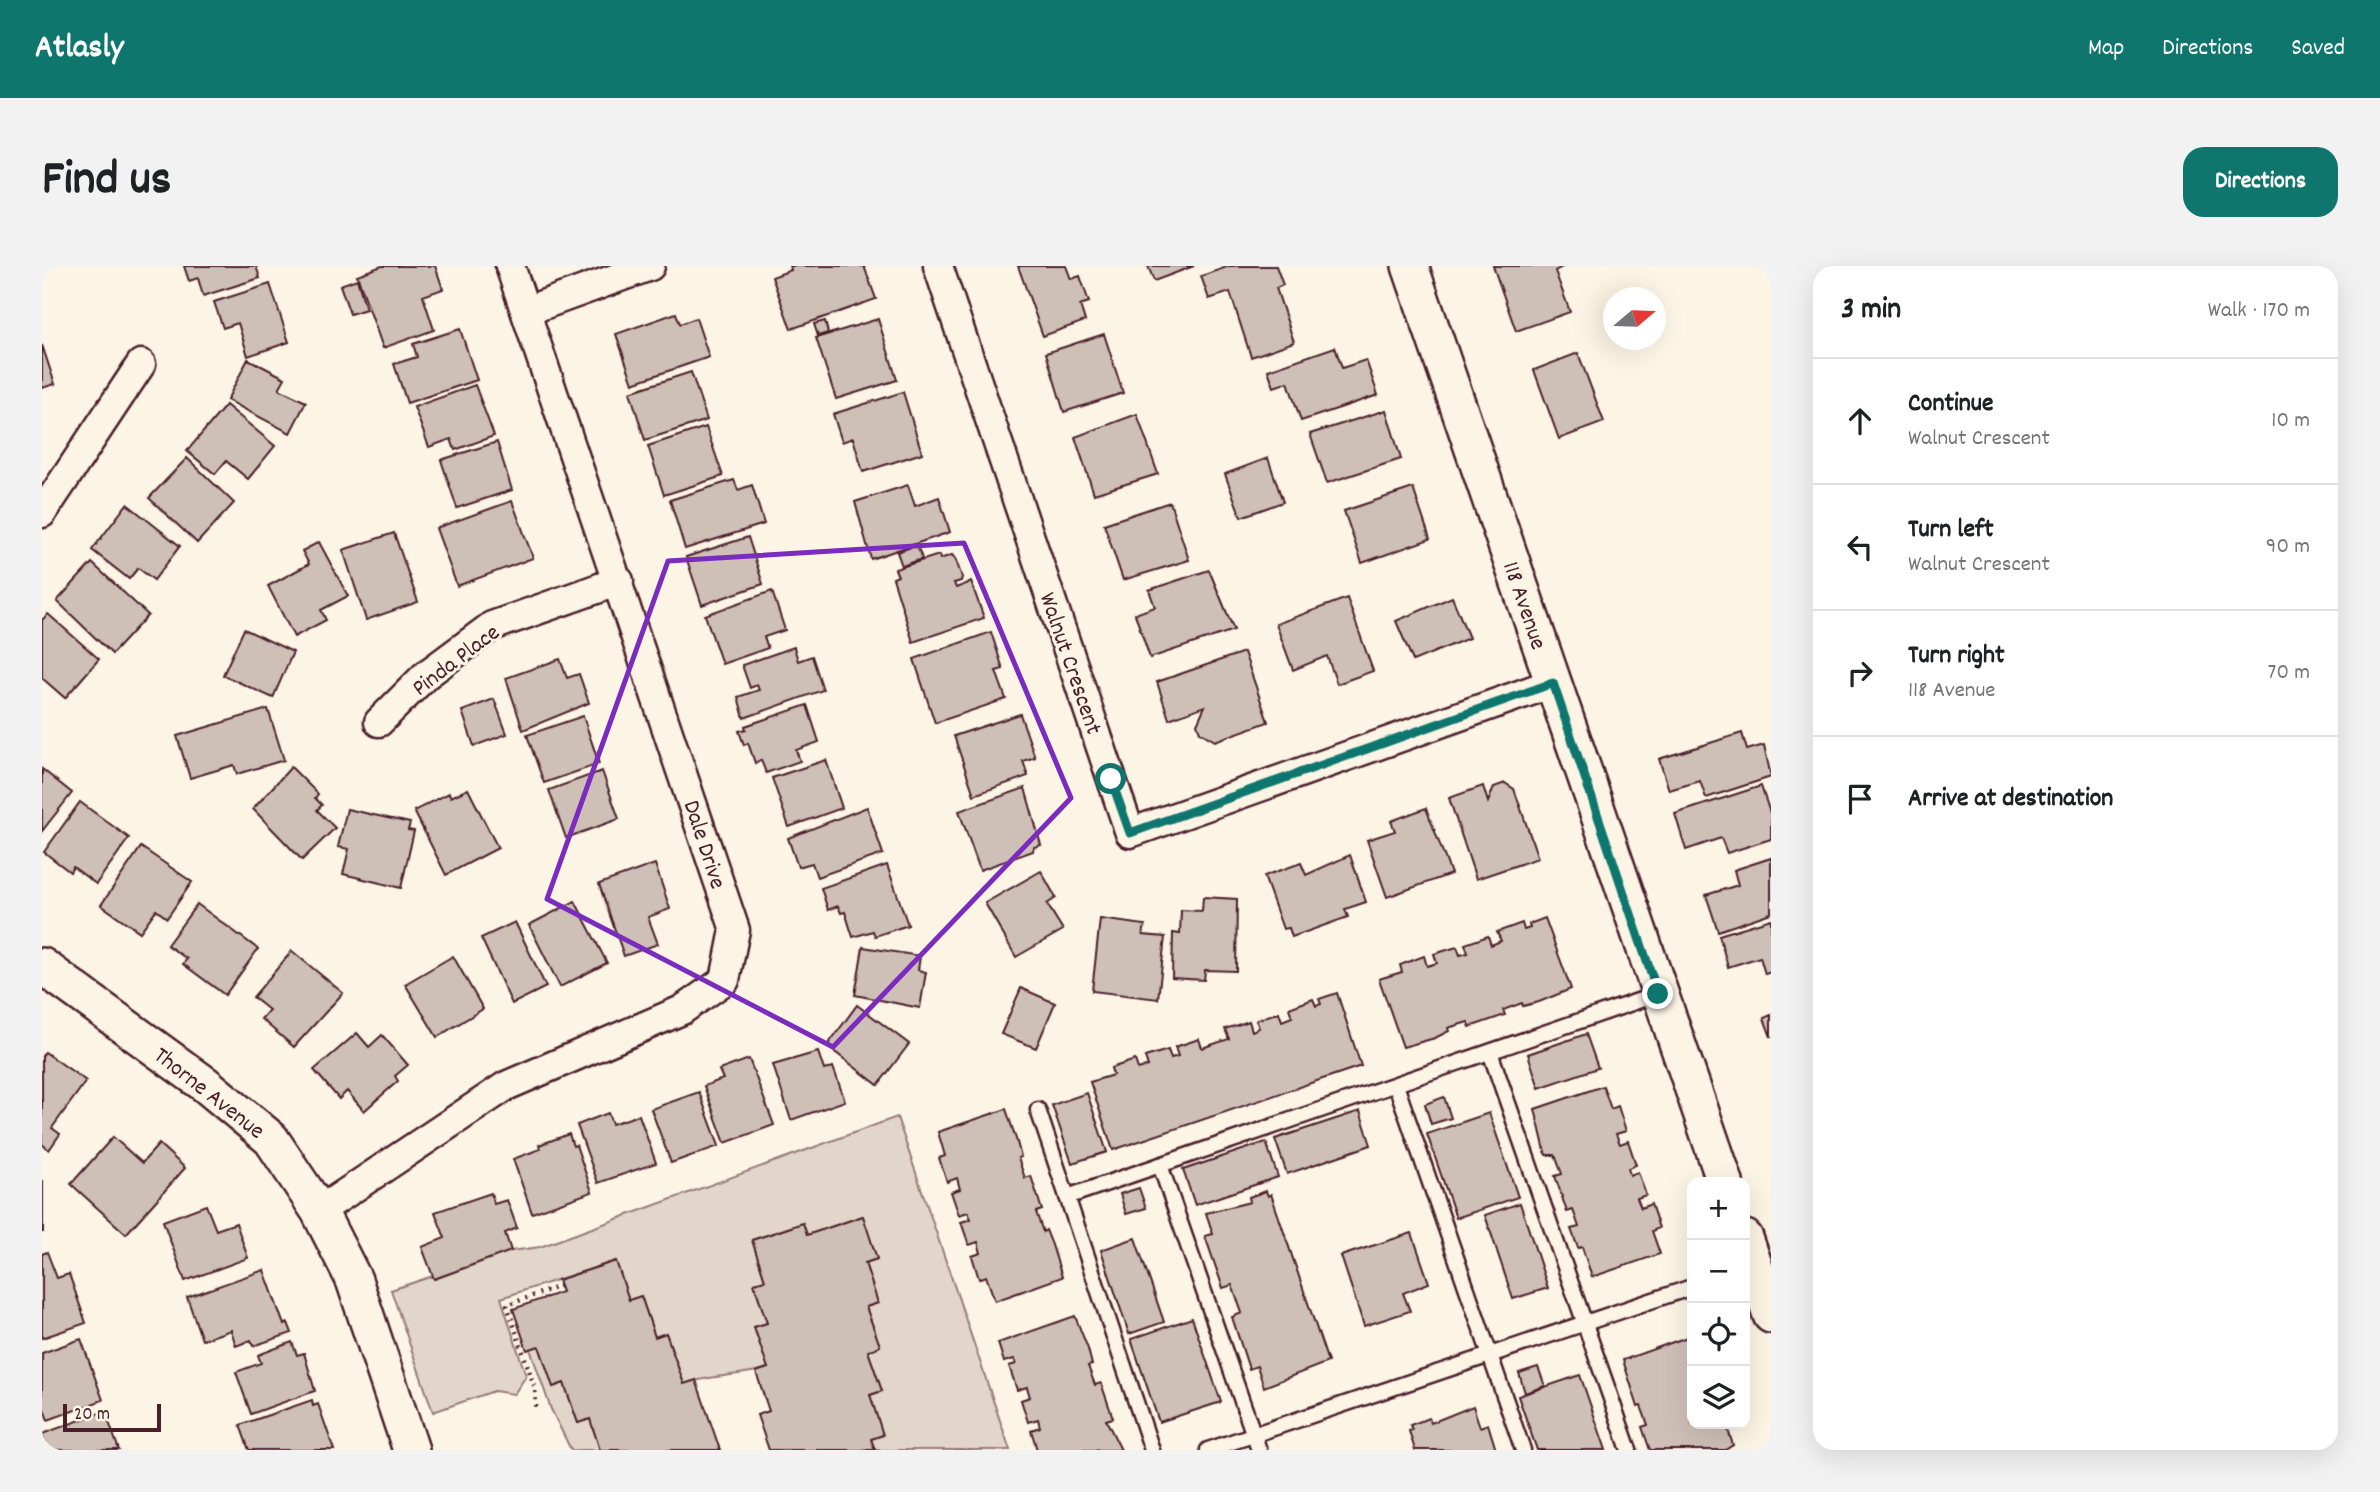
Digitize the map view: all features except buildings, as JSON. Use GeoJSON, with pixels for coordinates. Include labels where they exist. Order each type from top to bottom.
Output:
{"type":"FeatureCollection","features":[{"type":"Feature","properties":{"kind":"street","name":"Dale Drive"},"geometry":{"type":"LineString","coordinates":[[319,1211],[506,1086],[682,1010],[725,980],[735,930],[620,581],[510,266]]}},
{"type":"Feature","properties":{"kind":"street"},"geometry":{"type":"LineString","coordinates":[[526,311],[650,266]]}},
{"type":"Feature","properties":{"kind":"street","name":"Walnut Crescent"},"geometry":{"type":"LineString","coordinates":[[938,266],[1130,833],[1553,683]]}},
{"type":"Feature","properties":{"kind":"street","name":"118 Avenue"},"geometry":{"type":"LineString","coordinates":[[1410,266],[1658,994],[1723,1177]]}},
{"type":"Feature","properties":{"kind":"street"},"geometry":{"type":"LineString","coordinates":[[42,513],[141,364]]}},
{"type":"Feature","properties":{"kind":"street","name":"Pinda Place"},"geometry":{"type":"LineString","coordinates":[[379,722],[426,675],[492,626],[620,581]]}},
{"type":"Feature","properties":{"kind":"street","name":"Thorne Avenue"},"geometry":{"type":"LineString","coordinates":[[42,966],[206,1085],[271,1139],[319,1211],[354,1280],[411,1450]]}},
{"type":"Feature","properties":{"kind":"street"},"geometry":{"type":"LineString","coordinates":[[1750,1263],[1771,1315]]}},
{"type":"Feature","properties":{"kind":"lane"},"geometry":{"type":"LineString","coordinates":[[1067,1197],[1658,994]]}},
{"type":"Feature","properties":{"kind":"lane"},"geometry":{"type":"LineString","coordinates":[[1490,1052],[1629,1450]]}},
{"type":"Feature","properties":{"kind":"lane"},"geometry":{"type":"LineString","coordinates":[[1396,1085],[1523,1450]]}},
{"type":"Feature","properties":{"kind":"lane"},"geometry":{"type":"LineString","coordinates":[[1038,1110],[1152,1450]]}},
{"type":"Feature","properties":{"kind":"lane"},"geometry":{"type":"LineString","coordinates":[[1160,1165],[1259,1450]]}},
{"type":"Feature","properties":{"kind":"lane"},"geometry":{"type":"LineString","coordinates":[[1208,1450],[1687,1289]]}},
{"type":"Feature","properties":{"kind":"path"},"geometry":{"type":"LineString","coordinates":[[537,1407],[535,1388],[507,1305],[560,1286]]}},
{"type":"Feature","properties":{"kind":"highlighted area"},"geometry":{"type":"Polygon","coordinates":[[[964,543],[1071,798],[833,1047],[547,899],[668,561],[964,543]]]}},
{"type":"Feature","properties":{"kind":"shaded area"},"geometry":{"type":"Polygon","coordinates":[[[897,1117],[1010,1450],[875,1450],[871,1439],[883,1435],[870,1395],[882,1391],[868,1351],[880,1346],[866,1307],[878,1303],[865,1263],[877,1259],[862,1216],[807,1235],[802,1223],[752,1240],[765,1280],[754,1284],[767,1323],[754,1328],[768,1368],[684,1384],[666,1333],[655,1337],[641,1296],[629,1300],[615,1261],[501,1298],[526,1376],[514,1394],[494,1391],[433,1412],[391,1290],[433,1276],[435,1279],[511,1251],[540,1247],[897,1117]]]}},
{"type":"Feature","properties":{"kind":"shaded area"},"geometry":{"type":"Polygon","coordinates":[[[539,1346],[554,1387],[564,1383],[578,1423],[590,1419],[600,1450],[571,1450],[551,1409],[530,1349],[539,1346]]]}},
{"type":"Feature","properties":{"kind":"route"},"geometry":{"type":"LineString","coordinates":[[1111,779],[1130,833],[1553,683],[1658,994]]}}]}
